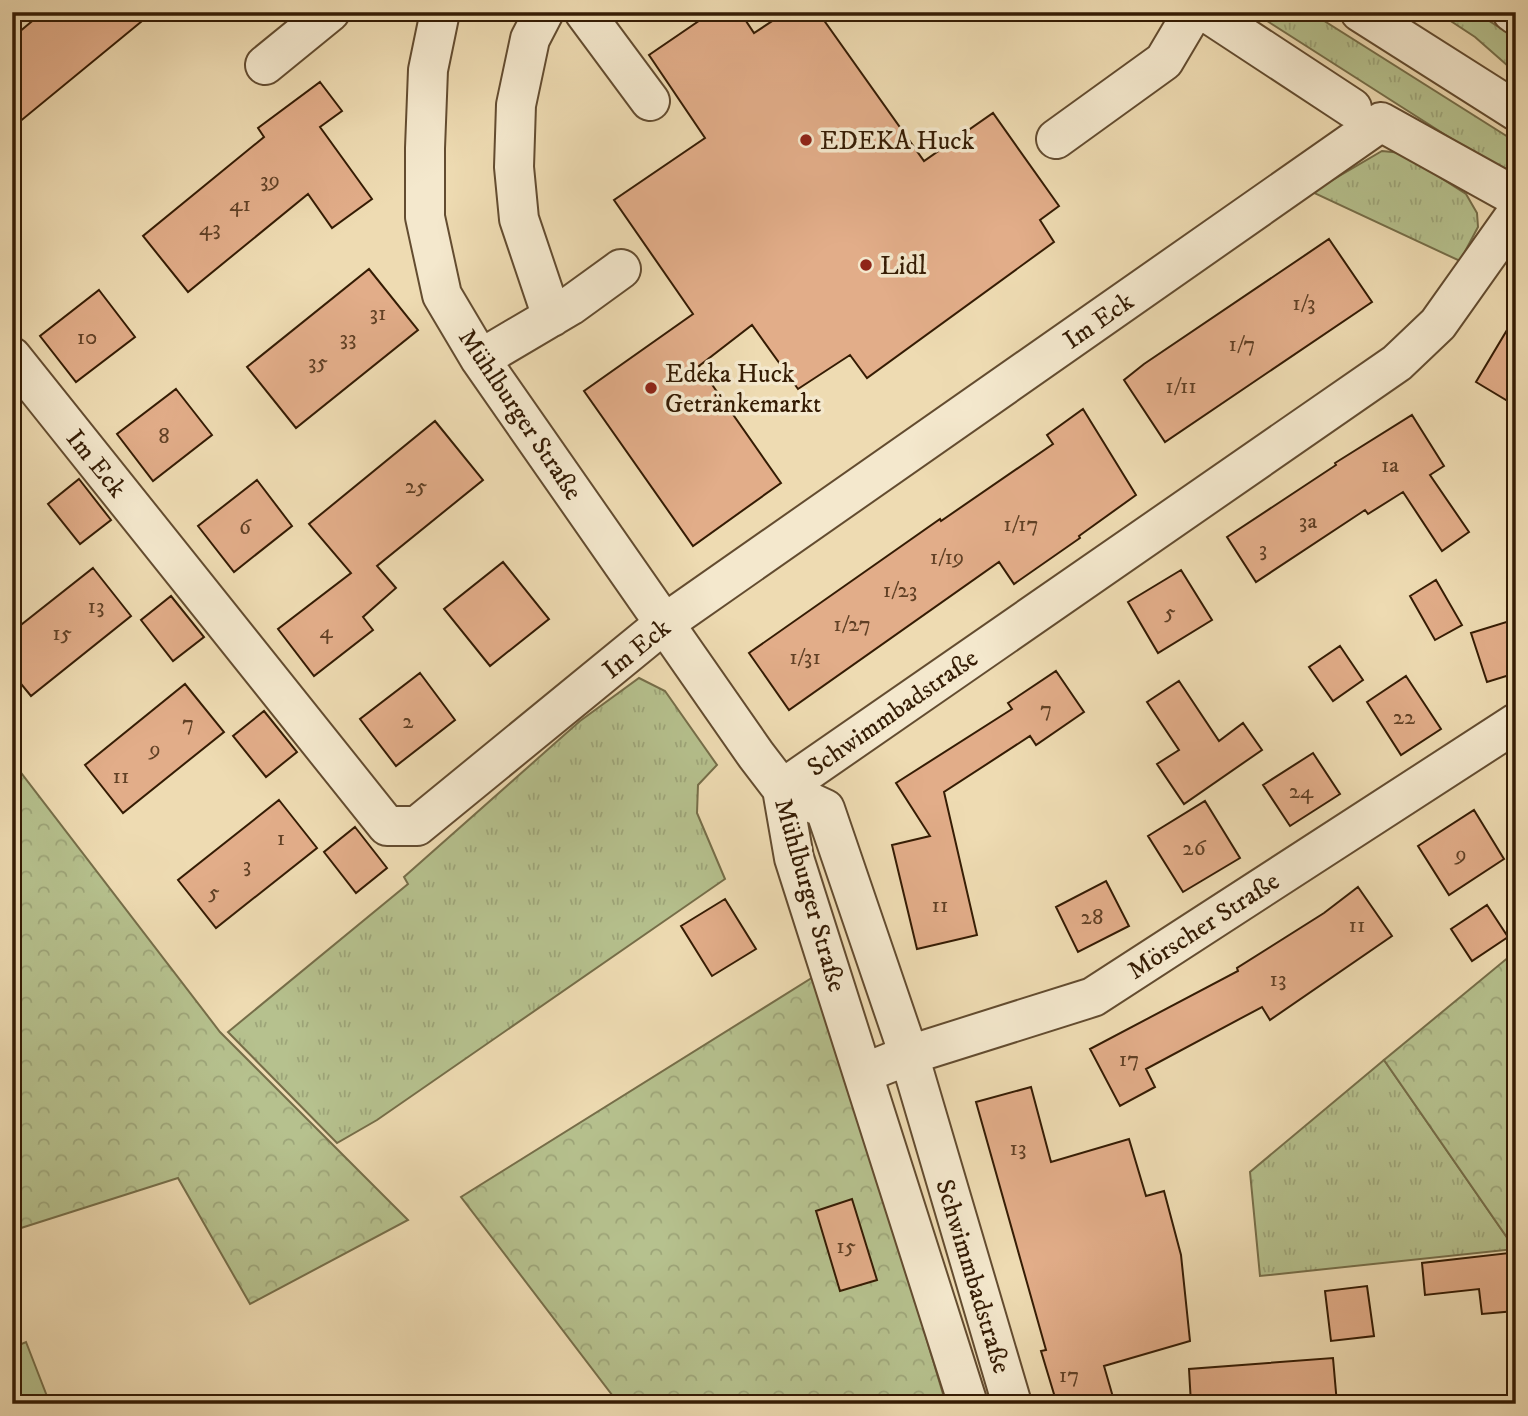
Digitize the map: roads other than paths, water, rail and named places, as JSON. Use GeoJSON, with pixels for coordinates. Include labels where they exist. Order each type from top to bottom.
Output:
{"type":"FeatureCollection","features":[{"type":"Feature","properties":{"kind":"street"},"geometry":{"type":"LineString","coordinates":[[265,65],[330,12]]}},
{"type":"Feature","properties":{"kind":"street","name":"Mühlburger Straße"},"geometry":{"type":"LineString","coordinates":[[440,12],[428,70],[425,217],[442,295],[481,359],[782,789],[794,858],[968,1404]]}},
{"type":"Feature","properties":{"kind":"street"},"geometry":{"type":"LineString","coordinates":[[544,12],[530,39],[516,105],[514,167],[519,219],[552,317]]}},
{"type":"Feature","properties":{"kind":"street"},"geometry":{"type":"LineString","coordinates":[[584,12],[650,101]]}},
{"type":"Feature","properties":{"kind":"street"},"geometry":{"type":"LineString","coordinates":[[1056,139],[1164,61],[1193,12]]}},
{"type":"Feature","properties":{"kind":"street"},"geometry":{"type":"LineString","coordinates":[[1206,12],[1367,115],[1516,197]]}},
{"type":"Feature","properties":{"kind":"street"},"geometry":{"type":"LineString","coordinates":[[1360,12],[1516,111]]}},
{"type":"Feature","properties":{"kind":"street","name":"Im Eck"},"geometry":{"type":"LineString","coordinates":[[12,357],[387,826],[417,826],[665,624],[1367,115]]}},
{"type":"Feature","properties":{"kind":"street","name":"Schwimmbadstraße"},"geometry":{"type":"LineString","coordinates":[[782,789],[1397,363],[1437,324],[1516,214]]}},
{"type":"Feature","properties":{"kind":"street"},"geometry":{"type":"LineString","coordinates":[[481,359],[552,317],[621,269]]}},
{"type":"Feature","properties":{"kind":"street","name":"Mörscher Straße"},"geometry":{"type":"LineString","coordinates":[[863,1073],[909,1055],[1093,997],[1516,723]]}},
{"type":"Feature","properties":{"kind":"street","name":"Schwimmbadstraße"},"geometry":{"type":"LineString","coordinates":[[782,789],[825,808],[909,1055],[1012,1404]]}},
{"type":"Feature","properties":{"kind":"place","name":"EDEKA Huck"},"geometry":{"type":"Point","coordinates":[806,140]}},
{"type":"Feature","properties":{"kind":"place","name":"Lidl"},"geometry":{"type":"Point","coordinates":[866,265]}},
{"type":"Feature","properties":{"kind":"place","name":"Edeka Huck Getränkemarkt"},"geometry":{"type":"Point","coordinates":[651,388]}}]}
